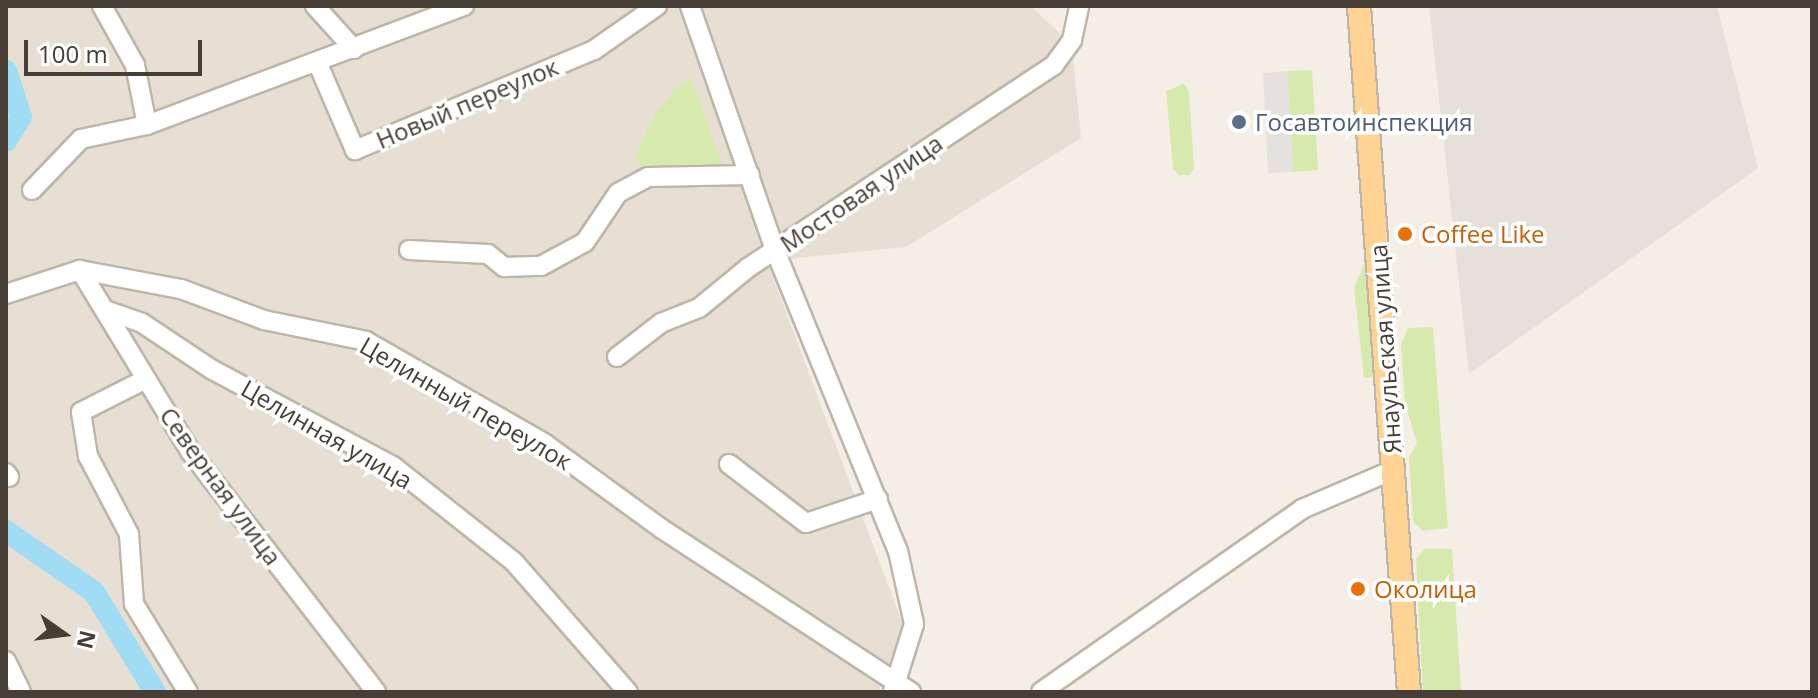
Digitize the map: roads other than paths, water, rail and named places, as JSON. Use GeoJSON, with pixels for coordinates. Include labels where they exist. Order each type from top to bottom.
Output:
{"type":"FeatureCollection","features":[{"type":"Feature","properties":{"kind":"main road","name":"Янаульская улица"},"geometry":{"type":"LineString","coordinates":[[1359,6],[1409,692]]}},
{"type":"Feature","properties":{"kind":"street"},"geometry":{"type":"LineString","coordinates":[[102,6],[135,65],[147,125]]}},
{"type":"Feature","properties":{"kind":"street"},"geometry":{"type":"LineString","coordinates":[[315,6],[354,49]]}},
{"type":"Feature","properties":{"kind":"street"},"geometry":{"type":"LineString","coordinates":[[32,190],[81,139],[147,125],[318,64],[464,6]]}},
{"type":"Feature","properties":{"kind":"street","name":"Новый переулок"},"geometry":{"type":"LineString","coordinates":[[318,64],[355,150],[594,50],[657,6]]}},
{"type":"Feature","properties":{"kind":"street"},"geometry":{"type":"LineString","coordinates":[[690,6],[775,250],[898,551],[914,624],[900,689]]}},
{"type":"Feature","properties":{"kind":"street","name":"Мостовая улица"},"geometry":{"type":"LineString","coordinates":[[617,357],[661,323],[699,308],[775,250],[1054,65],[1072,40],[1079,6]]}},
{"type":"Feature","properties":{"kind":"street"},"geometry":{"type":"LineString","coordinates":[[409,250],[488,254],[504,267],[541,266],[585,242],[618,193],[648,177],[750,175]]}},
{"type":"Feature","properties":{"kind":"street","name":"Целинный переулок"},"geometry":{"type":"LineString","coordinates":[[6,294],[80,270],[181,289],[264,320],[366,341],[544,443],[900,689]]}},
{"type":"Feature","properties":{"kind":"street","name":"Северная улица"},"geometry":{"type":"LineString","coordinates":[[80,270],[190,451],[376,692]]}},
{"type":"Feature","properties":{"kind":"street","name":"Целинная улица"},"geometry":{"type":"LineString","coordinates":[[105,310],[142,323],[211,369],[393,466],[514,562],[628,692]]}},
{"type":"Feature","properties":{"kind":"street"},"geometry":{"type":"LineString","coordinates":[[146,379],[81,412],[88,456],[129,534],[134,604],[188,692]]}},
{"type":"Feature","properties":{"kind":"street"},"geometry":{"type":"LineString","coordinates":[[729,464],[806,523],[878,499]]}},
{"type":"Feature","properties":{"kind":"street"},"geometry":{"type":"LineString","coordinates":[[1041,692],[1302,509],[1393,470]]}},
{"type":"Feature","properties":{"kind":"street"},"geometry":{"type":"LineString","coordinates":[[6,661],[21,692]]}},
{"type":"Feature","properties":{"kind":"waterway"},"geometry":{"type":"LineString","coordinates":[[6,71],[21,117],[6,141]]}},
{"type":"Feature","properties":{"kind":"waterway"},"geometry":{"type":"LineString","coordinates":[[6,531],[94,592],[155,692]]}},
{"type":"Feature","properties":{"kind":"place","name":"Госавтоинспекция"},"geometry":{"type":"Point","coordinates":[1239,122]}},
{"type":"Feature","properties":{"kind":"place","name":"Coffee Like"},"geometry":{"type":"Point","coordinates":[1405,234]}},
{"type":"Feature","properties":{"kind":"place","name":"Околица"},"geometry":{"type":"Point","coordinates":[1358,589]}}]}
